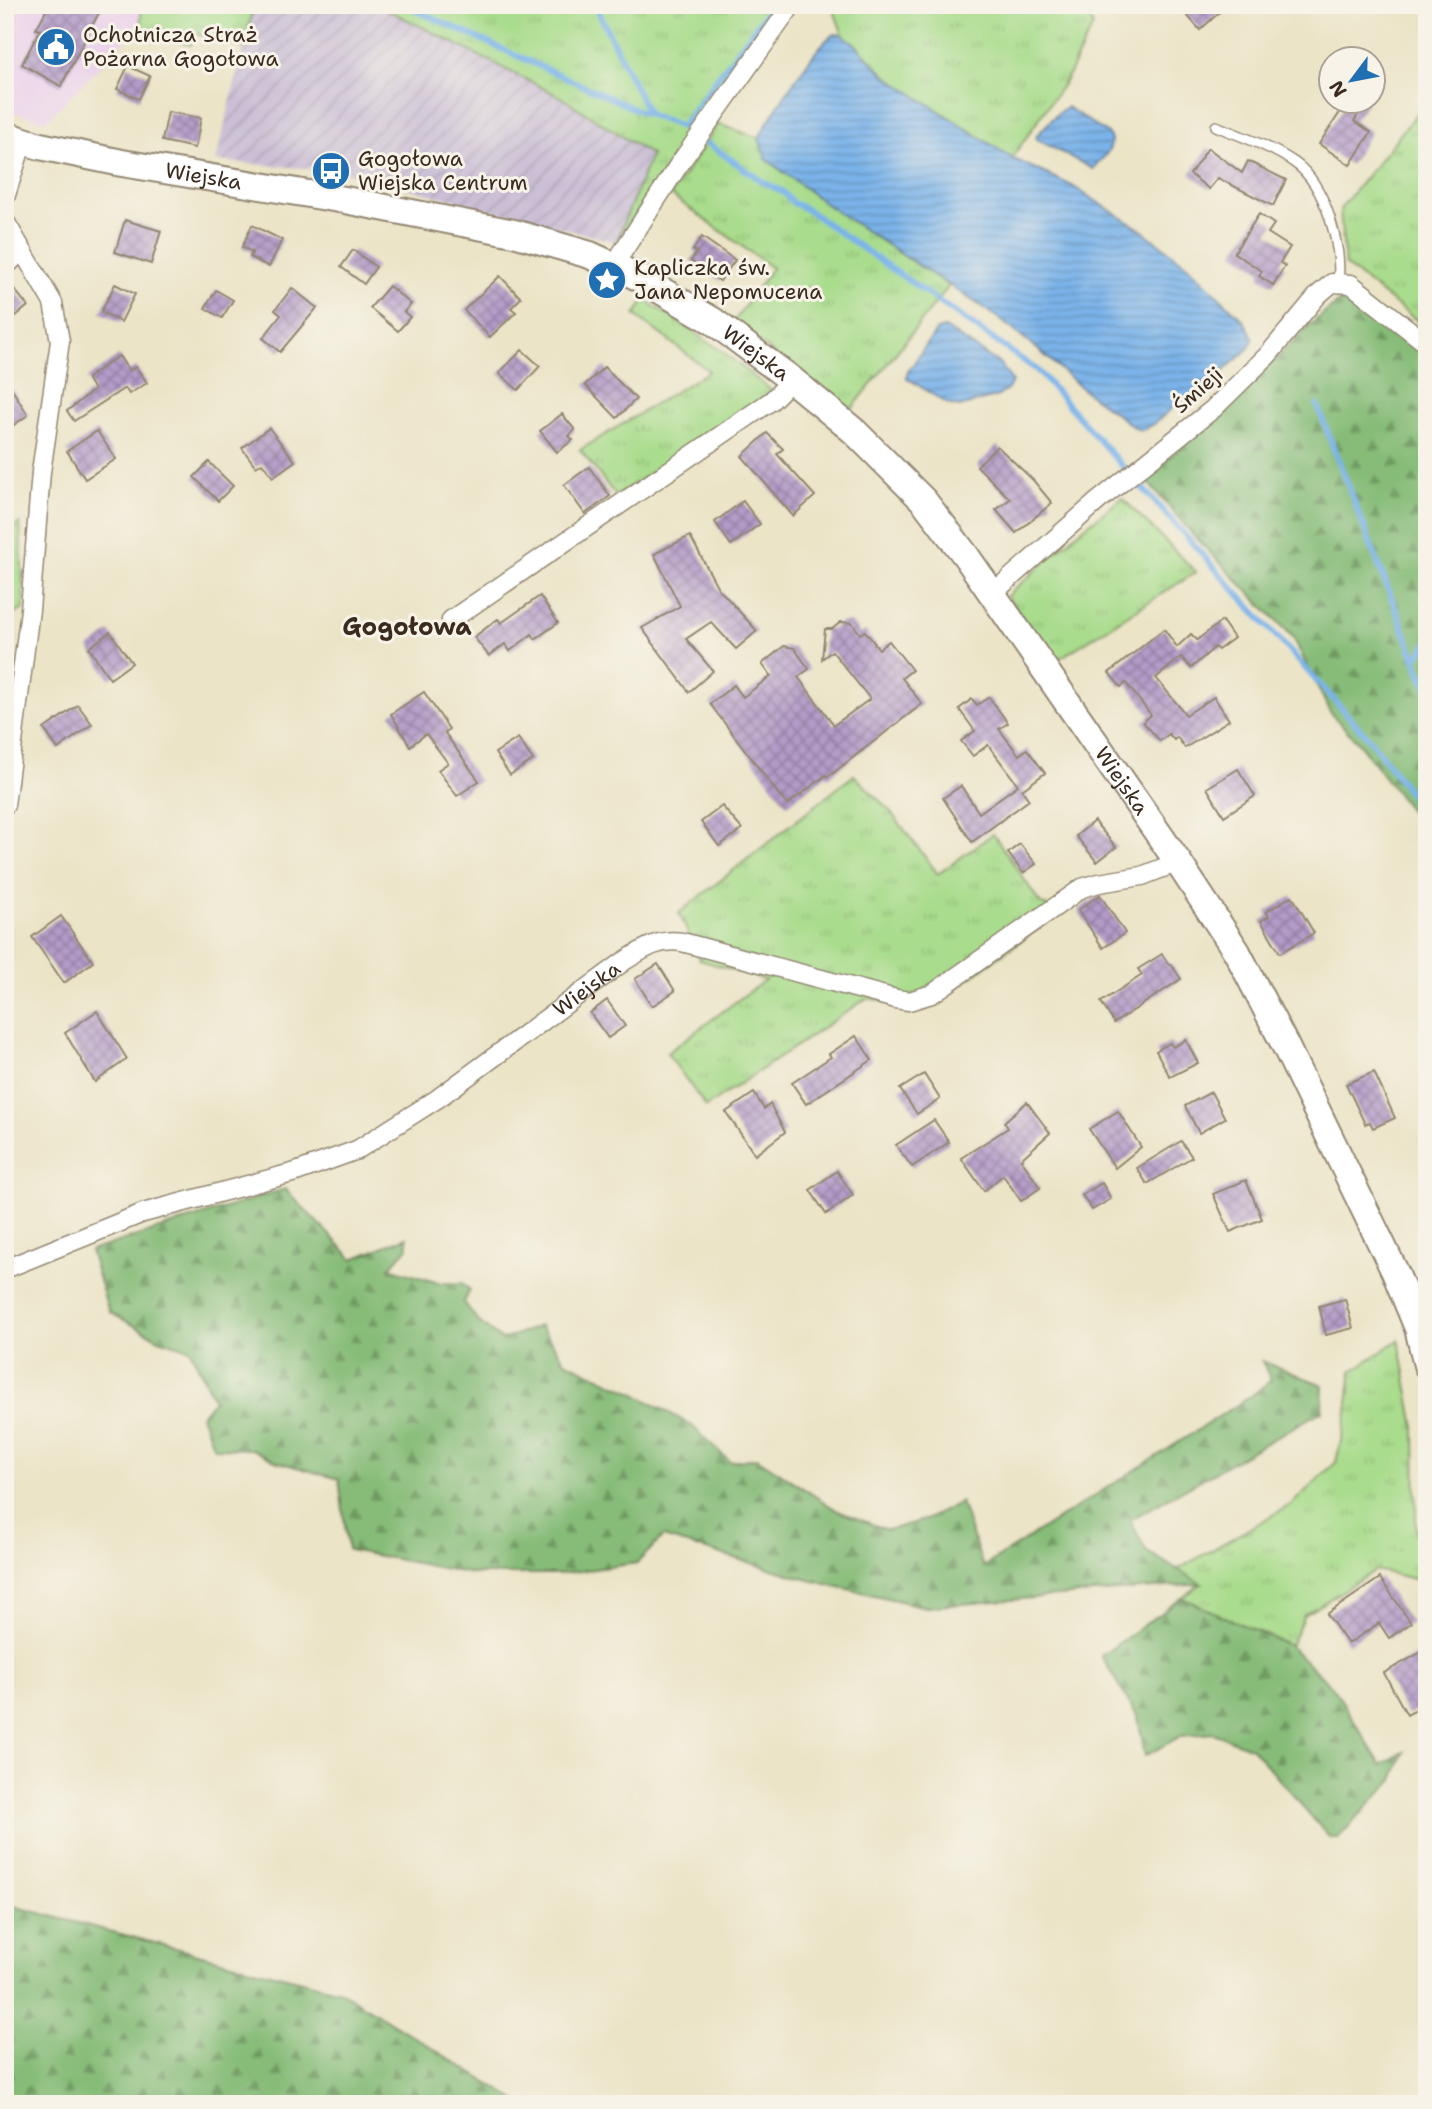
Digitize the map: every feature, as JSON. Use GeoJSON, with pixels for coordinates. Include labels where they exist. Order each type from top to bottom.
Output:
{"type":"FeatureCollection","features":[{"type":"Feature","properties":{"kind":"street"},"geometry":{"type":"LineString","coordinates":[[614,265],[680,163],[792,5]]}},
{"type":"Feature","properties":{"kind":"street"},"geometry":{"type":"LineString","coordinates":[[5,198],[14,138]]}},
{"type":"Feature","properties":{"kind":"street","name":"Wiejska"},"geometry":{"type":"LineString","coordinates":[[14,138],[122,163],[345,200],[514,233],[590,255],[614,265],[696,310],[792,380],[855,432],[931,510],[993,593],[1237,952],[1285,1045],[1407,1300],[1418,1328],[1427,1365]]}},
{"type":"Feature","properties":{"kind":"street"},"geometry":{"type":"LineString","coordinates":[[5,221],[53,303],[60,341],[41,472],[30,610],[5,805]]}},
{"type":"Feature","properties":{"kind":"street"},"geometry":{"type":"LineString","coordinates":[[5,267],[22,250]]}},
{"type":"Feature","properties":{"kind":"street","name":"Śmieji"},"geometry":{"type":"LineString","coordinates":[[993,593],[1098,501],[1213,409],[1268,355],[1318,295],[1332,282],[1338,282]]}},
{"type":"Feature","properties":{"kind":"street"},"geometry":{"type":"LineString","coordinates":[[1338,282],[1352,284],[1427,344]]}},
{"type":"Feature","properties":{"kind":"street"},"geometry":{"type":"LineString","coordinates":[[451,621],[771,401],[792,380]]}},
{"type":"Feature","properties":{"kind":"street","name":"Wiejska"},"geometry":{"type":"LineString","coordinates":[[5,1269],[144,1213],[296,1172],[357,1150],[430,1104],[622,962],[654,943],[682,942],[909,1001],[932,994],[1082,888],[1142,876],[1178,862]]}},
{"type":"Feature","properties":{"kind":"lane"},"geometry":{"type":"LineString","coordinates":[[1216,126],[1275,151],[1298,165],[1310,179],[1329,214],[1340,268],[1338,282]]}},
{"type":"Feature","properties":{"kind":"shaded area"},"geometry":{"type":"Polygon","coordinates":[[[5,5],[143,5],[143,23],[46,121],[5,110],[5,5]]]}},
{"type":"Feature","properties":{"kind":"shaded area"},"geometry":{"type":"Polygon","coordinates":[[[254,5],[378,5],[559,96],[651,155],[616,242],[340,171],[216,161],[254,5]]]}},
{"type":"Feature","properties":{"kind":"green space"},"geometry":{"type":"Polygon","coordinates":[[[141,5],[254,5],[244,48],[194,33],[191,45],[144,32],[141,5]]]}},
{"type":"Feature","properties":{"kind":"green space"},"geometry":{"type":"Polygon","coordinates":[[[378,5],[781,5],[616,242],[651,155],[559,96],[378,5]]]}},
{"type":"Feature","properties":{"kind":"green space"},"geometry":{"type":"Polygon","coordinates":[[[832,5],[1087,5],[1093,26],[1066,80],[1012,158],[887,77],[843,35],[832,5]]]}},
{"type":"Feature","properties":{"kind":"green space"},"geometry":{"type":"Polygon","coordinates":[[[1427,101],[1427,306],[1420,312],[1419,322],[1345,265],[1340,209],[1427,101]]]}},
{"type":"Feature","properties":{"kind":"green space"},"geometry":{"type":"Polygon","coordinates":[[[718,124],[759,138],[766,159],[833,209],[949,286],[850,411],[733,323],[772,268],[671,195],[718,124]]]}},
{"type":"Feature","properties":{"kind":"green space"},"geometry":{"type":"Polygon","coordinates":[[[1345,297],[1427,356],[1427,833],[1358,742],[1331,714],[1293,637],[1194,536],[1145,479],[1226,407],[1313,322],[1345,297]]]}},
{"type":"Feature","properties":{"kind":"green space"},"geometry":{"type":"Polygon","coordinates":[[[645,300],[722,351],[773,392],[616,496],[580,450],[709,371],[635,315],[645,300]]]}},
{"type":"Feature","properties":{"kind":"green space"},"geometry":{"type":"Polygon","coordinates":[[[1122,498],[1196,572],[1054,662],[1007,596],[1081,530],[1122,498]]]}},
{"type":"Feature","properties":{"kind":"green space"},"geometry":{"type":"Polygon","coordinates":[[[20,523],[24,609],[5,619],[5,533],[20,523]]]}},
{"type":"Feature","properties":{"kind":"green space"},"geometry":{"type":"Polygon","coordinates":[[[854,775],[890,811],[938,874],[993,834],[1041,904],[1062,911],[926,1009],[867,998],[706,1107],[667,1053],[765,980],[700,960],[679,913],[854,775]]]}},
{"type":"Feature","properties":{"kind":"green space"},"geometry":{"type":"Polygon","coordinates":[[[285,1189],[353,1259],[407,1237],[408,1248],[389,1268],[439,1283],[462,1283],[470,1290],[464,1302],[478,1321],[502,1340],[540,1326],[565,1361],[635,1394],[691,1425],[730,1462],[757,1458],[838,1511],[887,1530],[928,1519],[961,1502],[983,1567],[1251,1396],[1271,1380],[1262,1361],[1323,1385],[1322,1411],[1130,1520],[1146,1551],[1202,1584],[926,1607],[809,1580],[663,1537],[637,1563],[559,1574],[473,1574],[348,1550],[339,1479],[275,1461],[252,1449],[214,1448],[201,1415],[214,1400],[190,1349],[159,1339],[109,1312],[90,1251],[285,1189]]]}},
{"type":"Feature","properties":{"kind":"green space"},"geometry":{"type":"Polygon","coordinates":[[[1399,1340],[1415,1427],[1416,1526],[1423,1581],[1376,1570],[1304,1615],[1290,1646],[1182,1598],[1201,1584],[1177,1570],[1292,1504],[1336,1462],[1346,1420],[1352,1371],[1399,1340]]]}},
{"type":"Feature","properties":{"kind":"green space"},"geometry":{"type":"Polygon","coordinates":[[[1182,1598],[1290,1646],[1335,1690],[1381,1765],[1404,1752],[1393,1780],[1338,1838],[1330,1838],[1252,1748],[1213,1733],[1181,1736],[1145,1756],[1138,1717],[1101,1656],[1182,1598]]]}},
{"type":"Feature","properties":{"kind":"green space"},"geometry":{"type":"Polygon","coordinates":[[[5,1904],[340,1991],[522,2104],[5,2104],[5,1904]]]}},
{"type":"Feature","properties":{"kind":"water"},"geometry":{"type":"Polygon","coordinates":[[[835,34],[843,35],[854,43],[887,77],[1012,158],[1072,186],[1140,229],[1188,266],[1243,320],[1253,340],[1249,348],[1208,385],[1178,403],[1154,424],[1143,430],[1137,429],[1085,391],[996,316],[833,209],[766,159],[759,138],[807,64],[818,49],[835,34]]]}},
{"type":"Feature","properties":{"kind":"water"},"geometry":{"type":"Polygon","coordinates":[[[1067,107],[1108,134],[1111,139],[1107,153],[1093,169],[1036,139],[1058,113],[1067,107]]]}},
{"type":"Feature","properties":{"kind":"water"},"geometry":{"type":"Polygon","coordinates":[[[945,328],[1000,364],[1012,381],[1008,389],[998,396],[959,407],[948,404],[907,378],[907,373],[937,330],[945,328]]]}},
{"type":"Feature","properties":{"kind":"building","name":"Ochotnicza Straż Pożarna Gogołowa"},"geometry":{"type":"Polygon","coordinates":[[[49,5],[103,5],[61,86],[22,64],[40,30],[36,29],[49,5]]]}},
{"type":"Feature","properties":{"kind":"building"},"geometry":{"type":"Polygon","coordinates":[[[1178,5],[1227,5],[1200,30],[1178,5]]]}},
{"type":"Feature","properties":{"kind":"building"},"geometry":{"type":"Polygon","coordinates":[[[128,66],[150,76],[139,99],[117,89],[128,66]]]}},
{"type":"Feature","properties":{"kind":"building"},"geometry":{"type":"Polygon","coordinates":[[[168,112],[201,118],[195,148],[162,141],[168,112]]]}},
{"type":"Feature","properties":{"kind":"building"},"geometry":{"type":"Polygon","coordinates":[[[1338,116],[1357,116],[1354,121],[1371,132],[1350,165],[1319,144],[1338,116]]]}},
{"type":"Feature","properties":{"kind":"building"},"geometry":{"type":"Polygon","coordinates":[[[1208,148],[1242,173],[1248,161],[1286,180],[1273,206],[1218,178],[1209,189],[1190,174],[1208,148]]]}},
{"type":"Feature","properties":{"kind":"building"},"geometry":{"type":"Polygon","coordinates":[[[1259,214],[1274,224],[1268,233],[1290,247],[1280,263],[1285,266],[1273,285],[1259,276],[1262,271],[1234,253],[1259,214]]]}},
{"type":"Feature","properties":{"kind":"building"},"geometry":{"type":"Polygon","coordinates":[[[125,220],[161,231],[151,264],[115,252],[125,220]]]}},
{"type":"Feature","properties":{"kind":"building"},"geometry":{"type":"Polygon","coordinates":[[[252,225],[282,240],[269,267],[250,257],[252,252],[242,247],[252,225]]]}},
{"type":"Feature","properties":{"kind":"building"},"geometry":{"type":"Polygon","coordinates":[[[702,237],[735,260],[720,281],[691,261],[697,252],[693,250],[702,237]]]}},
{"type":"Feature","properties":{"kind":"building"},"geometry":{"type":"Polygon","coordinates":[[[353,250],[376,267],[364,284],[341,267],[353,250]]]}},
{"type":"Feature","properties":{"kind":"building"},"geometry":{"type":"Polygon","coordinates":[[[500,276],[521,298],[511,308],[516,312],[490,337],[464,310],[500,276]]]}},
{"type":"Feature","properties":{"kind":"building"},"geometry":{"type":"Polygon","coordinates":[[[5,278],[28,306],[5,325],[5,278]]]}},
{"type":"Feature","properties":{"kind":"building"},"geometry":{"type":"Polygon","coordinates":[[[115,284],[135,294],[121,322],[101,312],[115,284]]]}},
{"type":"Feature","properties":{"kind":"building"},"geometry":{"type":"Polygon","coordinates":[[[389,286],[411,304],[404,312],[410,317],[398,331],[370,308],[389,286]]]}},
{"type":"Feature","properties":{"kind":"building"},"geometry":{"type":"Polygon","coordinates":[[[292,288],[317,308],[280,352],[263,338],[281,315],[275,310],[292,288]]]}},
{"type":"Feature","properties":{"kind":"building"},"geometry":{"type":"Polygon","coordinates":[[[216,290],[233,300],[222,318],[205,308],[216,290]]]}},
{"type":"Feature","properties":{"kind":"building"},"geometry":{"type":"Polygon","coordinates":[[[522,350],[540,366],[518,390],[499,373],[522,350]]]}},
{"type":"Feature","properties":{"kind":"building"},"geometry":{"type":"Polygon","coordinates":[[[119,356],[129,371],[136,367],[147,383],[129,394],[125,388],[74,421],[67,411],[94,390],[87,378],[119,356]]]}},
{"type":"Feature","properties":{"kind":"building"},"geometry":{"type":"Polygon","coordinates":[[[604,367],[636,399],[617,418],[585,385],[604,367]]]}},
{"type":"Feature","properties":{"kind":"building"},"geometry":{"type":"Polygon","coordinates":[[[5,378],[28,415],[5,431],[5,378]]]}},
{"type":"Feature","properties":{"kind":"building"},"geometry":{"type":"Polygon","coordinates":[[[562,414],[575,430],[569,436],[573,440],[557,452],[540,431],[562,414]]]}},
{"type":"Feature","properties":{"kind":"building"},"geometry":{"type":"Polygon","coordinates":[[[269,428],[295,461],[273,477],[262,463],[256,467],[242,448],[269,428]]]}},
{"type":"Feature","properties":{"kind":"building"},"geometry":{"type":"Polygon","coordinates":[[[97,431],[116,459],[85,479],[67,451],[97,431]]]}},
{"type":"Feature","properties":{"kind":"building"},"geometry":{"type":"Polygon","coordinates":[[[767,433],[783,449],[777,454],[815,496],[793,516],[742,456],[767,433]]]}},
{"type":"Feature","properties":{"kind":"building"},"geometry":{"type":"Polygon","coordinates":[[[997,446],[1033,480],[1052,503],[1016,533],[996,510],[1010,499],[977,466],[997,446]]]}},
{"type":"Feature","properties":{"kind":"building"},"geometry":{"type":"Polygon","coordinates":[[[209,462],[233,486],[218,501],[194,477],[209,462]]]}},
{"type":"Feature","properties":{"kind":"building"},"geometry":{"type":"Polygon","coordinates":[[[589,467],[610,496],[585,514],[564,485],[589,467]]]}},
{"type":"Feature","properties":{"kind":"building"},"geometry":{"type":"Polygon","coordinates":[[[743,501],[760,524],[731,545],[715,522],[743,501]]]}},
{"type":"Feature","properties":{"kind":"building"},"geometry":{"type":"Polygon","coordinates":[[[690,536],[718,588],[757,631],[736,649],[711,622],[686,639],[713,671],[689,692],[642,628],[680,606],[654,554],[690,536]]]}},
{"type":"Feature","properties":{"kind":"building"},"geometry":{"type":"Polygon","coordinates":[[[540,596],[558,623],[535,639],[532,634],[510,651],[505,644],[489,656],[474,637],[498,619],[501,623],[540,596]]]}},
{"type":"Feature","properties":{"kind":"building"},"geometry":{"type":"Polygon","coordinates":[[[1222,621],[1234,638],[1218,650],[1215,647],[1191,668],[1181,657],[1156,678],[1186,715],[1214,697],[1229,720],[1185,748],[1177,737],[1174,740],[1169,734],[1160,741],[1143,722],[1151,715],[1126,683],[1121,687],[1109,673],[1164,629],[1177,647],[1191,634],[1197,640],[1222,621]]]}},
{"type":"Feature","properties":{"kind":"building"},"geometry":{"type":"Polygon","coordinates":[[[841,622],[852,623],[860,634],[865,631],[879,649],[889,641],[912,670],[902,678],[922,704],[828,777],[826,775],[787,805],[710,704],[734,685],[743,697],[771,676],[762,664],[784,646],[794,648],[809,669],[798,677],[834,725],[870,699],[832,651],[822,659],[825,629],[832,629],[841,622]]]}},
{"type":"Feature","properties":{"kind":"building"},"geometry":{"type":"Polygon","coordinates":[[[110,632],[132,663],[110,679],[89,648],[110,632]]]}},
{"type":"Feature","properties":{"kind":"building"},"geometry":{"type":"Polygon","coordinates":[[[424,692],[449,729],[445,733],[479,781],[457,796],[438,770],[448,763],[426,734],[410,746],[391,714],[424,692]]]}},
{"type":"Feature","properties":{"kind":"building"},"geometry":{"type":"Polygon","coordinates":[[[989,697],[1008,723],[999,729],[1019,755],[1027,749],[1045,773],[1022,790],[1029,800],[972,842],[943,798],[961,786],[979,813],[1018,785],[988,745],[973,756],[961,741],[975,731],[959,709],[972,699],[977,705],[989,697]]]}},
{"type":"Feature","properties":{"kind":"building"},"geometry":{"type":"Polygon","coordinates":[[[78,705],[92,724],[58,749],[44,729],[78,705]]]}},
{"type":"Feature","properties":{"kind":"building"},"geometry":{"type":"Polygon","coordinates":[[[518,738],[533,760],[510,775],[495,753],[518,738]]]}},
{"type":"Feature","properties":{"kind":"building"},"geometry":{"type":"Polygon","coordinates":[[[1238,769],[1255,796],[1224,816],[1207,788],[1238,769]]]}},
{"type":"Feature","properties":{"kind":"building"},"geometry":{"type":"Polygon","coordinates":[[[722,806],[742,829],[719,846],[701,822],[722,806]]]}},
{"type":"Feature","properties":{"kind":"building"},"geometry":{"type":"Polygon","coordinates":[[[1094,821],[1116,847],[1097,862],[1076,836],[1094,821]]]}},
{"type":"Feature","properties":{"kind":"building"},"geometry":{"type":"Polygon","coordinates":[[[1020,844],[1036,864],[1023,873],[1008,853],[1020,844]]]}},
{"type":"Feature","properties":{"kind":"building"},"geometry":{"type":"Polygon","coordinates":[[[1100,895],[1125,933],[1103,948],[1078,910],[1100,895]]]}},
{"type":"Feature","properties":{"kind":"building"},"geometry":{"type":"Polygon","coordinates":[[[1292,896],[1314,933],[1280,953],[1261,921],[1269,916],[1266,912],[1292,896]]]}},
{"type":"Feature","properties":{"kind":"building"},"geometry":{"type":"Polygon","coordinates":[[[61,916],[93,962],[64,983],[32,937],[61,916]]]}},
{"type":"Feature","properties":{"kind":"building"},"geometry":{"type":"Polygon","coordinates":[[[1162,954],[1181,979],[1114,1023],[1101,1002],[1142,975],[1138,969],[1162,954]]]}},
{"type":"Feature","properties":{"kind":"building"},"geometry":{"type":"Polygon","coordinates":[[[658,964],[675,991],[652,1006],[635,979],[658,964]]]}},
{"type":"Feature","properties":{"kind":"building"},"geometry":{"type":"Polygon","coordinates":[[[607,1000],[625,1026],[608,1038],[590,1013],[607,1000]]]}},
{"type":"Feature","properties":{"kind":"building"},"geometry":{"type":"Polygon","coordinates":[[[97,1011],[127,1059],[95,1082],[65,1033],[97,1011]]]}},
{"type":"Feature","properties":{"kind":"building"},"geometry":{"type":"Polygon","coordinates":[[[856,1036],[872,1060],[806,1104],[792,1083],[831,1057],[829,1054],[856,1036]]]}},
{"type":"Feature","properties":{"kind":"building"},"geometry":{"type":"Polygon","coordinates":[[[1186,1040],[1198,1063],[1170,1077],[1156,1051],[1170,1043],[1173,1047],[1186,1040]]]}},
{"type":"Feature","properties":{"kind":"building"},"geometry":{"type":"Polygon","coordinates":[[[1374,1072],[1395,1118],[1373,1128],[1370,1122],[1365,1124],[1346,1084],[1374,1072]]]}},
{"type":"Feature","properties":{"kind":"building"},"geometry":{"type":"Polygon","coordinates":[[[924,1074],[940,1099],[917,1114],[900,1089],[924,1074]]]}},
{"type":"Feature","properties":{"kind":"building"},"geometry":{"type":"Polygon","coordinates":[[[1211,1092],[1225,1118],[1199,1133],[1185,1106],[1211,1092]]]}},
{"type":"Feature","properties":{"kind":"building"},"geometry":{"type":"Polygon","coordinates":[[[754,1093],[764,1109],[770,1104],[785,1132],[755,1155],[726,1112],[754,1093]]]}},
{"type":"Feature","properties":{"kind":"building"},"geometry":{"type":"Polygon","coordinates":[[[1027,1102],[1050,1133],[1021,1159],[1040,1188],[1021,1201],[1003,1175],[984,1191],[961,1158],[1008,1128],[1004,1122],[1027,1102]]]}},
{"type":"Feature","properties":{"kind":"building"},"geometry":{"type":"Polygon","coordinates":[[[1118,1111],[1141,1147],[1115,1168],[1089,1129],[1118,1111]]]}},
{"type":"Feature","properties":{"kind":"building"},"geometry":{"type":"Polygon","coordinates":[[[934,1120],[949,1142],[912,1167],[896,1145],[934,1120]]]}},
{"type":"Feature","properties":{"kind":"building"},"geometry":{"type":"Polygon","coordinates":[[[1181,1141],[1192,1157],[1147,1184],[1137,1168],[1181,1141]]]}},
{"type":"Feature","properties":{"kind":"building"},"geometry":{"type":"Polygon","coordinates":[[[837,1171],[853,1195],[826,1214],[810,1190],[837,1171]]]}},
{"type":"Feature","properties":{"kind":"building"},"geometry":{"type":"Polygon","coordinates":[[[1246,1180],[1262,1219],[1230,1232],[1213,1194],[1246,1180]]]}},
{"type":"Feature","properties":{"kind":"building"},"geometry":{"type":"Polygon","coordinates":[[[1102,1183],[1111,1199],[1092,1210],[1082,1195],[1102,1183]]]}},
{"type":"Feature","properties":{"kind":"building"},"geometry":{"type":"Polygon","coordinates":[[[1345,1299],[1353,1328],[1326,1335],[1319,1306],[1345,1299]]]}},
{"type":"Feature","properties":{"kind":"building"},"geometry":{"type":"Polygon","coordinates":[[[1380,1578],[1411,1623],[1389,1638],[1379,1623],[1348,1644],[1327,1614],[1380,1578]]]}},
{"type":"Feature","properties":{"kind":"building"},"geometry":{"type":"Polygon","coordinates":[[[1427,1649],[1427,1704],[1407,1715],[1384,1673],[1427,1649]]]}},
{"type":"Feature","properties":{"kind":"waterway"},"geometry":{"type":"LineString","coordinates":[[404,5],[637,110],[692,131]]}},
{"type":"Feature","properties":{"kind":"waterway"},"geometry":{"type":"LineString","coordinates":[[595,5],[648,113]]}},
{"type":"Feature","properties":{"kind":"waterway"},"geometry":{"type":"LineString","coordinates":[[681,127],[772,5]]}},
{"type":"Feature","properties":{"kind":"waterway"},"geometry":{"type":"LineString","coordinates":[[707,143],[763,182],[783,192],[793,203],[806,209],[1037,370],[1124,468]]}},
{"type":"Feature","properties":{"kind":"waterway"},"geometry":{"type":"LineString","coordinates":[[1317,405],[1415,659]]}},
{"type":"Feature","properties":{"kind":"waterway"},"geometry":{"type":"LineString","coordinates":[[1138,483],[1371,741],[1427,816]]}},
{"type":"Feature","properties":{"kind":"waterway"},"geometry":{"type":"LineString","coordinates":[[1427,644],[1415,659],[1427,688]]}},
{"type":"Feature","properties":{"kind":"place","name":"Ochotnicza Straż Pożarna Gogołowa"},"geometry":{"type":"Point","coordinates":[56,47]}},
{"type":"Feature","properties":{"kind":"place","name":"Gogołowa Wiejska Centrum"},"geometry":{"type":"Point","coordinates":[331,171]}},
{"type":"Feature","properties":{"kind":"place","name":"Kapliczka św. Jana Nepomucena"},"geometry":{"type":"Point","coordinates":[607,280]}},
{"type":"Feature","properties":{"kind":"district","name":"Gogołowa"},"geometry":{"type":"Point","coordinates":[407,627]}}]}
